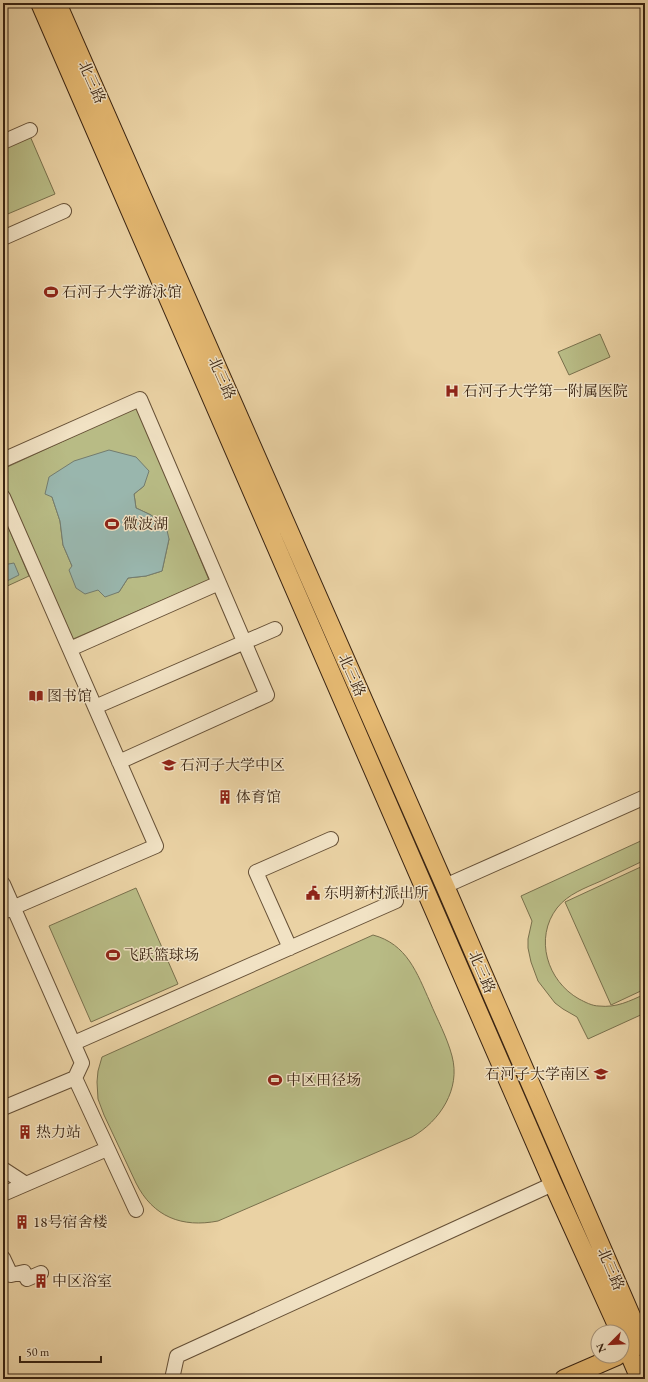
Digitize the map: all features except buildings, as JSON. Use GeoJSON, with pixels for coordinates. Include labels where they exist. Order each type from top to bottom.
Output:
{"type":"FeatureCollection","features":[{"type":"Feature","properties":{"kind":"main road","name":"北三路"},"geometry":{"type":"LineString","coordinates":[[40,3],[553,1184],[616,1324]]}},
{"type":"Feature","properties":{"kind":"main road","name":"北三路"},"geometry":{"type":"LineString","coordinates":[[57,3],[445,886],[632,1348],[640,1379]]}},
{"type":"Feature","properties":{"kind":"main road"},"geometry":{"type":"LineString","coordinates":[[564,1379],[632,1348]]}},
{"type":"Feature","properties":{"kind":"lane"},"geometry":{"type":"LineString","coordinates":[[3,142],[30,130]]}},
{"type":"Feature","properties":{"kind":"lane"},"geometry":{"type":"LineString","coordinates":[[3,238],[64,211]]}},
{"type":"Feature","properties":{"kind":"lane"},"geometry":{"type":"LineString","coordinates":[[3,460],[140,399],[267,695],[119,762]]}},
{"type":"Feature","properties":{"kind":"lane"},"geometry":{"type":"LineString","coordinates":[[3,497],[156,846],[8,910]]}},
{"type":"Feature","properties":{"kind":"lane"},"geometry":{"type":"LineString","coordinates":[[70,649],[218,583]]}},
{"type":"Feature","properties":{"kind":"lane"},"geometry":{"type":"LineString","coordinates":[[95,707],[275,629]]}},
{"type":"Feature","properties":{"kind":"lane"},"geometry":{"type":"LineString","coordinates":[[445,886],[645,797]]}},
{"type":"Feature","properties":{"kind":"lane"},"geometry":{"type":"LineString","coordinates":[[290,948],[256,872],[331,839]]}},
{"type":"Feature","properties":{"kind":"lane"},"geometry":{"type":"LineString","coordinates":[[3,884],[8,910],[82,1062],[75,1078],[3,1108]]}},
{"type":"Feature","properties":{"kind":"lane"},"geometry":{"type":"LineString","coordinates":[[74,1043],[396,901]]}},
{"type":"Feature","properties":{"kind":"lane"},"geometry":{"type":"LineString","coordinates":[[75,1078],[136,1210]]}},
{"type":"Feature","properties":{"kind":"lane"},"geometry":{"type":"LineString","coordinates":[[3,1194],[107,1149]]}},
{"type":"Feature","properties":{"kind":"lane"},"geometry":{"type":"LineString","coordinates":[[3,1170],[26,1184]]}},
{"type":"Feature","properties":{"kind":"lane"},"geometry":{"type":"LineString","coordinates":[[172,1379],[177,1356],[553,1184]]}},
{"type":"Feature","properties":{"kind":"lane"},"geometry":{"type":"LineString","coordinates":[[3,1258],[10,1275],[24,1272],[27,1279],[41,1273]]}},
{"type":"Feature","properties":{"kind":"green space"},"geometry":{"type":"Polygon","coordinates":[[[30,136],[55,194],[3,216],[3,147],[30,136]]]}},
{"type":"Feature","properties":{"kind":"green space"},"geometry":{"type":"Polygon","coordinates":[[[600,334],[610,357],[569,375],[558,352],[600,334]]]}},
{"type":"Feature","properties":{"kind":"green space"},"geometry":{"type":"Polygon","coordinates":[[[137,407],[209,580],[73,639],[3,481],[3,469],[137,407]],[[144,486],[52,497],[60,521],[63,545],[72,566],[98,590],[119,592],[128,578],[146,576],[162,571],[169,539],[151,515],[136,508],[134,494],[144,486]]]}},
{"type":"Feature","properties":{"kind":"green space"},"geometry":{"type":"Polygon","coordinates":[[[3,515],[29,576],[3,588],[3,515]]]}},
{"type":"Feature","properties":{"kind":"green space"},"geometry":{"type":"Polygon","coordinates":[[[645,839],[645,860],[583,889],[566,899],[557,908],[550,920],[546,932],[545,945],[547,958],[552,970],[568,991],[579,999],[589,1004],[611,1006],[645,994],[645,1013],[588,1039],[577,1017],[555,1003],[538,981],[528,948],[528,939],[532,921],[521,896],[645,839]]]}},
{"type":"Feature","properties":{"kind":"green space"},"geometry":{"type":"Polygon","coordinates":[[[645,865],[645,989],[611,1005],[565,902],[645,865]]]}},
{"type":"Feature","properties":{"kind":"green space","name":"飞跃篮球场"},"geometry":{"type":"Polygon","coordinates":[[[136,888],[178,984],[91,1022],[49,926],[136,888]]]}},
{"type":"Feature","properties":{"kind":"green space","name":"中区田径场"},"geometry":{"type":"Polygon","coordinates":[[[373,935],[385,939],[394,945],[409,961],[415,970],[442,1028],[452,1056],[454,1068],[451,1092],[439,1113],[422,1130],[412,1137],[218,1221],[192,1223],[181,1221],[160,1212],[143,1195],[136,1183],[98,1099],[98,1071],[102,1057],[373,935]]]}},
{"type":"Feature","properties":{"kind":"water","name":"微波湖"},"geometry":{"type":"Polygon","coordinates":[[[109,450],[136,457],[149,471],[144,486],[134,494],[136,508],[151,515],[166,526],[169,539],[162,571],[146,576],[128,578],[119,592],[105,597],[98,590],[85,594],[76,588],[69,570],[72,566],[63,545],[60,521],[52,497],[45,494],[49,477],[74,461],[109,450]]]}},
{"type":"Feature","properties":{"kind":"water"},"geometry":{"type":"Polygon","coordinates":[[[14,563],[19,575],[3,583],[3,565],[14,563]]]}},
{"type":"Feature","properties":{"kind":"place","name":"石河子大学游泳馆"},"geometry":{"type":"Point","coordinates":[51,292]}},
{"type":"Feature","properties":{"kind":"place","name":"石河子大学第一附属医院"},"geometry":{"type":"Point","coordinates":[452,391]}},
{"type":"Feature","properties":{"kind":"place","name":"微波湖"},"geometry":{"type":"Point","coordinates":[112,524]}},
{"type":"Feature","properties":{"kind":"place","name":"图书馆"},"geometry":{"type":"Point","coordinates":[36,696]}},
{"type":"Feature","properties":{"kind":"place","name":"石河子大学中区"},"geometry":{"type":"Point","coordinates":[169,765]}},
{"type":"Feature","properties":{"kind":"place","name":"体育馆"},"geometry":{"type":"Point","coordinates":[225,797]}},
{"type":"Feature","properties":{"kind":"place","name":"东明新村派出所"},"geometry":{"type":"Point","coordinates":[313,893]}},
{"type":"Feature","properties":{"kind":"place","name":"飞跃篮球场"},"geometry":{"type":"Point","coordinates":[113,955]}},
{"type":"Feature","properties":{"kind":"place","name":"石河子大学南区"},"geometry":{"type":"Point","coordinates":[601,1074]}},
{"type":"Feature","properties":{"kind":"place","name":"中区田径场"},"geometry":{"type":"Point","coordinates":[275,1080]}},
{"type":"Feature","properties":{"kind":"place","name":"热力站"},"geometry":{"type":"Point","coordinates":[25,1132]}},
{"type":"Feature","properties":{"kind":"place","name":"18号宿舍楼"},"geometry":{"type":"Point","coordinates":[22,1222]}},
{"type":"Feature","properties":{"kind":"place","name":"中区浴室"},"geometry":{"type":"Point","coordinates":[41,1281]}}]}
